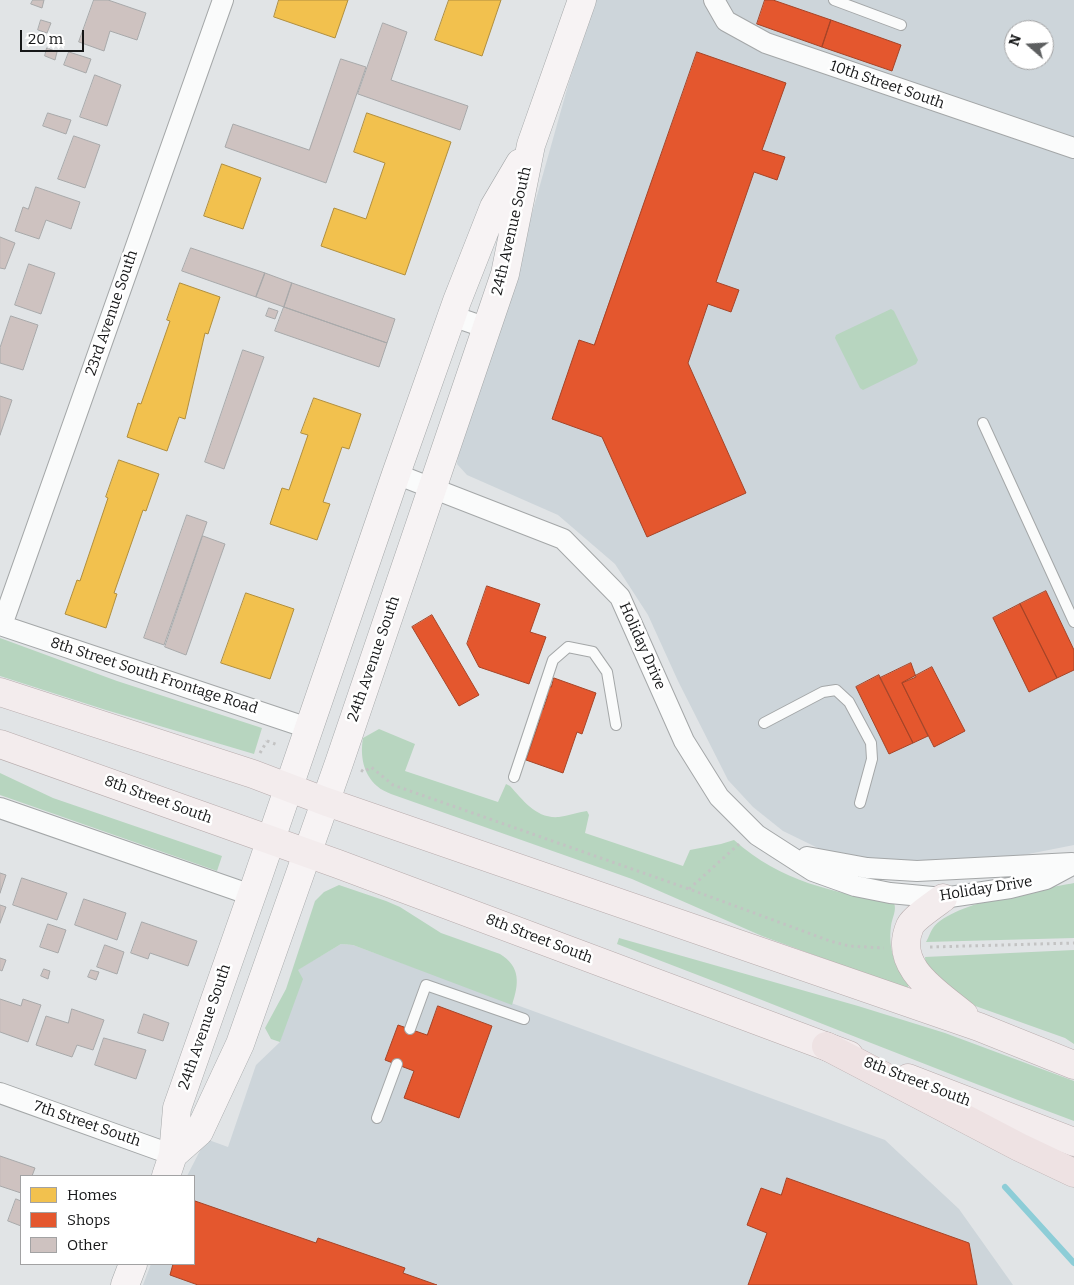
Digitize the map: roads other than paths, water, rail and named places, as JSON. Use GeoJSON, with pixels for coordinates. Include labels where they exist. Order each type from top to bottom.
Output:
{"type":"FeatureCollection","features":[{"type":"Feature","properties":{"kind":"highway"},"geometry":{"type":"LineString","coordinates":[[826,1046],[1019,1147],[1074,1173]]}},
{"type":"Feature","properties":{"kind":"main road"},"geometry":{"type":"LineString","coordinates":[[0,692],[289,787],[324,801],[978,1027],[1074,1065]]}},
{"type":"Feature","properties":{"kind":"main road","name":"8th Street South"},"geometry":{"type":"LineString","coordinates":[[0,744],[270,841],[307,852],[826,1046],[1074,1142]]}},
{"type":"Feature","properties":{"kind":"main road"},"geometry":{"type":"LineString","coordinates":[[943,898],[911,925],[906,946],[910,964],[919,978],[978,1027]]}},
{"type":"Feature","properties":{"kind":"street","name":"23rd Avenue South"},"geometry":{"type":"LineString","coordinates":[[1,625],[223,0]]}},
{"type":"Feature","properties":{"kind":"street","name":"24th Avenue South"},"geometry":{"type":"LineString","coordinates":[[170,1165],[199,1132],[240,1044],[324,801],[339,763],[506,274],[531,145],[582,0]]}},
{"type":"Feature","properties":{"kind":"street","name":"10th Street South"},"geometry":{"type":"LineString","coordinates":[[714,0],[726,21],[766,44],[1074,148]]}},
{"type":"Feature","properties":{"kind":"street","name":"24th Avenue South"},"geometry":{"type":"LineString","coordinates":[[170,1165],[177,1108],[396,474],[452,316],[494,207],[531,145]]}},
{"type":"Feature","properties":{"kind":"street"},"geometry":{"type":"LineString","coordinates":[[452,316],[487,328]]}},
{"type":"Feature","properties":{"kind":"street","name":"Holiday Drive"},"geometry":{"type":"LineString","coordinates":[[396,474],[563,539],[620,597],[684,741],[719,797],[757,835],[813,871],[855,886],[890,893],[943,898],[1010,888],[1046,879],[1074,863]]}},
{"type":"Feature","properties":{"kind":"street","name":"8th Street South Frontage Road"},"geometry":{"type":"LineString","coordinates":[[1,625],[308,728]]}},
{"type":"Feature","properties":{"kind":"street"},"geometry":{"type":"LineString","coordinates":[[0,808],[251,895]]}},
{"type":"Feature","properties":{"kind":"street","name":"Holiday Drive"},"geometry":{"type":"LineString","coordinates":[[783,852],[867,868],[916,871],[1074,863]]}},
{"type":"Feature","properties":{"kind":"street","name":"7th Street South"},"geometry":{"type":"LineString","coordinates":[[0,1093],[170,1165]]}},
{"type":"Feature","properties":{"kind":"street"},"geometry":{"type":"LineString","coordinates":[[125,1285],[133,1265]]}},
{"type":"Feature","properties":{"kind":"lane"},"geometry":{"type":"LineString","coordinates":[[834,0],[901,25]]}},
{"type":"Feature","properties":{"kind":"lane"},"geometry":{"type":"LineString","coordinates":[[983,423],[1074,622]]}},
{"type":"Feature","properties":{"kind":"lane"},"geometry":{"type":"LineString","coordinates":[[514,777],[553,660],[568,647],[593,652],[607,672],[616,725]]}},
{"type":"Feature","properties":{"kind":"lane"},"geometry":{"type":"LineString","coordinates":[[764,722],[822,692],[836,690],[849,702],[871,743],[872,759],[860,803]]}},
{"type":"Feature","properties":{"kind":"lane"},"geometry":{"type":"LineString","coordinates":[[410,1029],[426,985],[524,1019]]}},
{"type":"Feature","properties":{"kind":"lane"},"geometry":{"type":"LineString","coordinates":[[377,1118],[397,1064]]}},
{"type":"Feature","properties":{"kind":"waterway"},"geometry":{"type":"LineString","coordinates":[[1005,1187],[1074,1263]]}}]}
